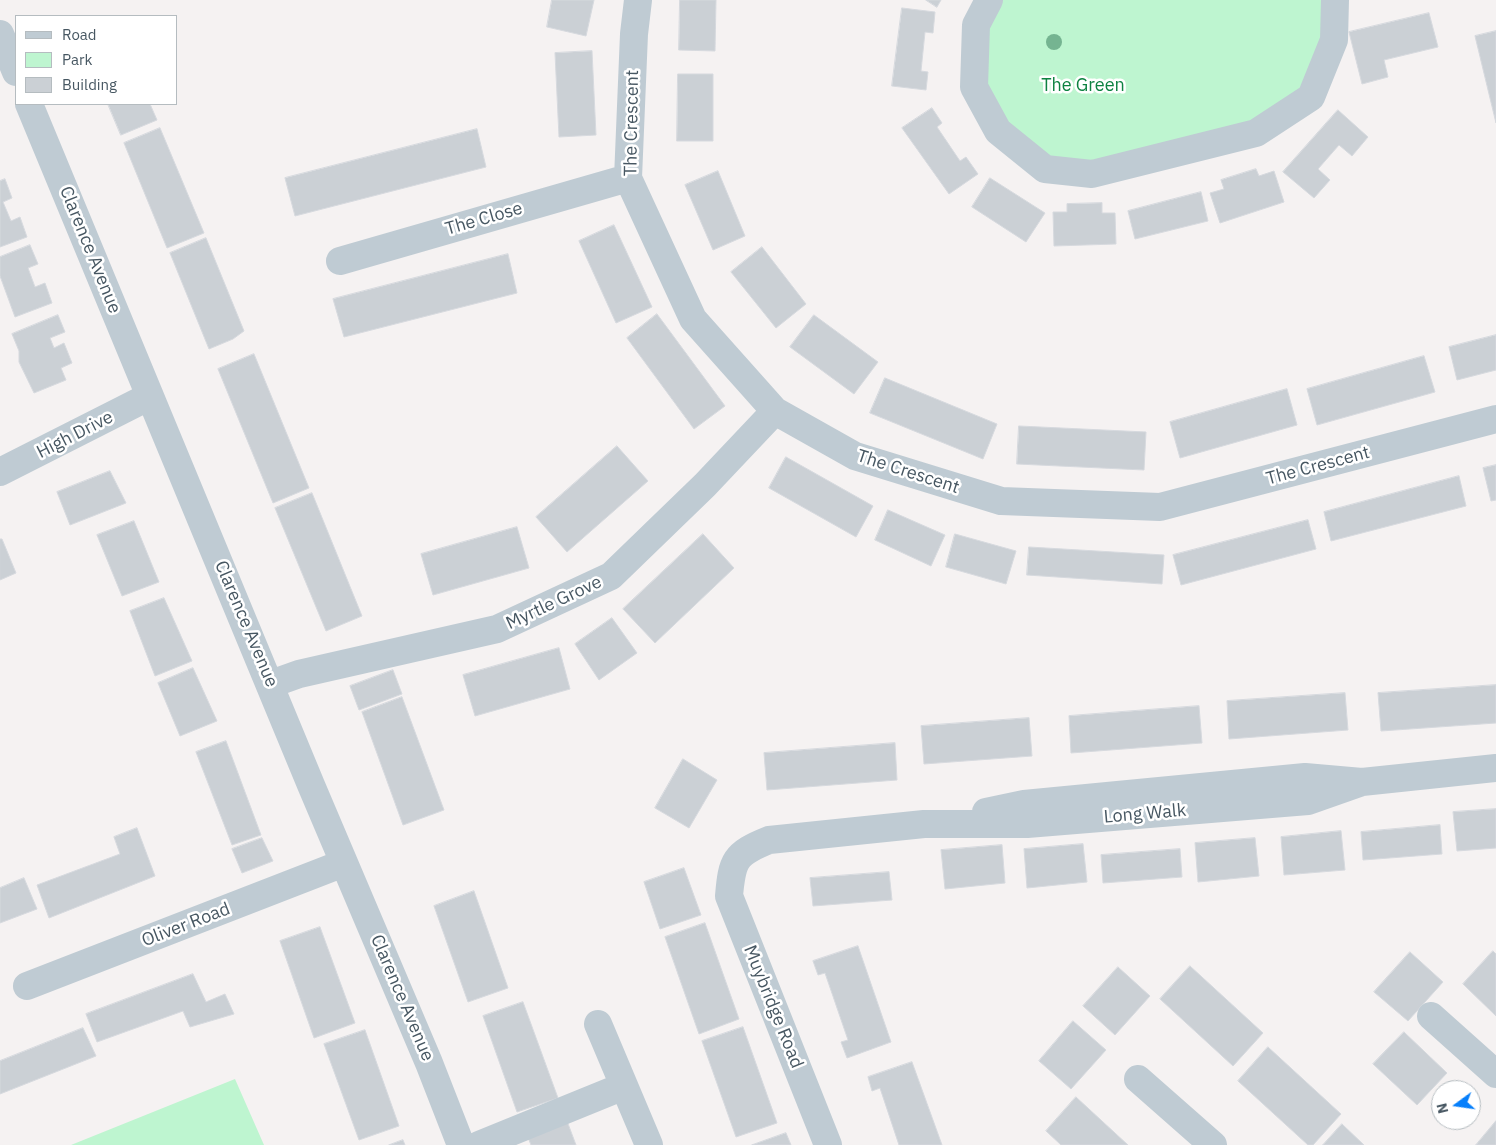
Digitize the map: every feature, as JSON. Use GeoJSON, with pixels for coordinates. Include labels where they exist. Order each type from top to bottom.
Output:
{"type":"FeatureCollection","features":[{"type":"Feature","properties":{"kind":"street","name":"The Crescent"},"geometry":{"type":"LineString","coordinates":[[638,0],[634,34],[628,178],[693,319],[775,411],[855,456],[1001,501],[1160,508],[1496,419]]}},
{"type":"Feature","properties":{"kind":"street"},"geometry":{"type":"LineString","coordinates":[[989,0],[976,25],[974,87],[998,131],[1045,170],[1092,174],[1256,133],[1311,97],[1334,40],[1335,0]]}},
{"type":"Feature","properties":{"kind":"street"},"geometry":{"type":"LineString","coordinates":[[0,34],[15,70]]}},
{"type":"Feature","properties":{"kind":"street","name":"Clarence Avenue"},"geometry":{"type":"LineString","coordinates":[[30,105],[344,863],[429,1063],[461,1145]]}},
{"type":"Feature","properties":{"kind":"street","name":"The Close"},"geometry":{"type":"LineString","coordinates":[[340,261],[628,178]]}},
{"type":"Feature","properties":{"kind":"street","name":"High Drive"},"geometry":{"type":"LineString","coordinates":[[0,472],[150,396]]}},
{"type":"Feature","properties":{"kind":"street","name":"Myrtle Grove"},"geometry":{"type":"LineString","coordinates":[[271,684],[299,674],[497,629],[611,576],[705,485],[775,411]]}},
{"type":"Feature","properties":{"kind":"street","name":"Long Walk"},"geometry":{"type":"LineString","coordinates":[[732,867],[747,848],[769,840],[924,824],[1024,804],[1305,777],[1362,782],[1496,768]]}},
{"type":"Feature","properties":{"kind":"street","name":"Oliver Road"},"geometry":{"type":"LineString","coordinates":[[28,986],[344,863]]}},
{"type":"Feature","properties":{"kind":"street","name":"Muybridge Road"},"geometry":{"type":"LineString","coordinates":[[732,867],[729,896],[828,1145]]}},
{"type":"Feature","properties":{"kind":"street"},"geometry":{"type":"LineString","coordinates":[[1431,1016],[1496,1074]]}},
{"type":"Feature","properties":{"kind":"street"},"geometry":{"type":"LineString","coordinates":[[598,1024],[649,1145]]}},
{"type":"Feature","properties":{"kind":"street"},"geometry":{"type":"LineString","coordinates":[[1138,1079],[1212,1145]]}},
{"type":"Feature","properties":{"kind":"street"},"geometry":{"type":"LineString","coordinates":[[479,1145],[624,1086]]}},
{"type":"Feature","properties":{"kind":"green space","name":"The Green"},"geometry":{"type":"Polygon","coordinates":[[[989,0],[1335,0],[1311,97],[1256,133],[1045,169],[974,87],[989,0]]]}},
{"type":"Feature","properties":{"kind":"green space"},"geometry":{"type":"Polygon","coordinates":[[[235,1079],[264,1145],[71,1145],[235,1079]]]}},
{"type":"Feature","properties":{"kind":"building"},"geometry":{"type":"Polygon","coordinates":[[[552,0],[594,0],[586,36],[547,27],[552,0]]]}},
{"type":"Feature","properties":{"kind":"building"},"geometry":{"type":"Polygon","coordinates":[[[680,0],[716,0],[715,51],[679,50],[680,0]]]}},
{"type":"Feature","properties":{"kind":"building"},"geometry":{"type":"Polygon","coordinates":[[[926,0],[941,0],[937,7],[926,0]]]}},
{"type":"Feature","properties":{"kind":"building"},"geometry":{"type":"Polygon","coordinates":[[[902,8],[935,12],[933,33],[925,32],[921,71],[928,72],[926,90],[892,86],[902,8]]]}},
{"type":"Feature","properties":{"kind":"building"},"geometry":{"type":"Polygon","coordinates":[[[1429,13],[1438,47],[1384,60],[1388,77],[1362,84],[1349,32],[1429,13]]]}},
{"type":"Feature","properties":{"kind":"building"},"geometry":{"type":"Polygon","coordinates":[[[1496,31],[1496,123],[1475,36],[1496,31]]]}},
{"type":"Feature","properties":{"kind":"building"},"geometry":{"type":"Polygon","coordinates":[[[592,51],[596,135],[559,137],[555,53],[592,51]]]}},
{"type":"Feature","properties":{"kind":"building"},"geometry":{"type":"Polygon","coordinates":[[[678,74],[713,74],[713,141],[677,141],[678,74]]]}},
{"type":"Feature","properties":{"kind":"building"},"geometry":{"type":"Polygon","coordinates":[[[108,105],[150,105],[157,120],[121,135],[108,105]]]}},
{"type":"Feature","properties":{"kind":"building"},"geometry":{"type":"Polygon","coordinates":[[[932,108],[942,123],[937,127],[960,161],[966,157],[978,174],[949,194],[902,128],[932,108]]]}},
{"type":"Feature","properties":{"kind":"building"},"geometry":{"type":"Polygon","coordinates":[[[1338,110],[1368,137],[1352,156],[1339,145],[1318,169],[1330,180],[1314,198],[1283,172],[1338,110]]]}},
{"type":"Feature","properties":{"kind":"building"},"geometry":{"type":"Polygon","coordinates":[[[160,128],[204,233],[167,248],[124,143],[160,128]]]}},
{"type":"Feature","properties":{"kind":"building"},"geometry":{"type":"Polygon","coordinates":[[[477,129],[486,167],[295,216],[285,178],[477,129]]]}},
{"type":"Feature","properties":{"kind":"building"},"geometry":{"type":"Polygon","coordinates":[[[1256,169],[1259,176],[1274,171],[1284,202],[1220,223],[1210,193],[1224,189],[1221,180],[1256,169]]]}},
{"type":"Feature","properties":{"kind":"building"},"geometry":{"type":"Polygon","coordinates":[[[718,171],[745,236],[713,250],[685,185],[718,171]]]}},
{"type":"Feature","properties":{"kind":"building"},"geometry":{"type":"Polygon","coordinates":[[[990,178],[1045,213],[1026,242],[972,207],[990,178]]]}},
{"type":"Feature","properties":{"kind":"building"},"geometry":{"type":"Polygon","coordinates":[[[5,179],[12,198],[3,202],[11,221],[20,217],[27,237],[0,247],[0,181],[5,179]]]}},
{"type":"Feature","properties":{"kind":"building"},"geometry":{"type":"Polygon","coordinates":[[[1201,192],[1208,221],[1135,239],[1128,211],[1201,192]]]}},
{"type":"Feature","properties":{"kind":"building"},"geometry":{"type":"Polygon","coordinates":[[[1102,203],[1102,213],[1115,213],[1116,244],[1054,246],[1053,212],[1067,212],[1067,204],[1102,203]]]}},
{"type":"Feature","properties":{"kind":"building"},"geometry":{"type":"Polygon","coordinates":[[[614,225],[652,307],[616,323],[579,241],[614,225]]]}},
{"type":"Feature","properties":{"kind":"building"},"geometry":{"type":"Polygon","coordinates":[[[206,238],[244,331],[233,339],[209,349],[170,253],[206,238]]]}},
{"type":"Feature","properties":{"kind":"building"},"geometry":{"type":"Polygon","coordinates":[[[30,245],[38,264],[28,268],[35,287],[45,283],[52,303],[15,317],[0,276],[0,257],[30,245]]]}},
{"type":"Feature","properties":{"kind":"building"},"geometry":{"type":"Polygon","coordinates":[[[762,247],[806,304],[776,328],[731,272],[762,247]]]}},
{"type":"Feature","properties":{"kind":"building"},"geometry":{"type":"Polygon","coordinates":[[[508,254],[517,293],[344,337],[333,299],[508,254]]]}},
{"type":"Feature","properties":{"kind":"building"},"geometry":{"type":"Polygon","coordinates":[[[657,314],[725,406],[694,429],[627,338],[657,314]]]}},
{"type":"Feature","properties":{"kind":"building"},"geometry":{"type":"Polygon","coordinates":[[[58,315],[65,332],[50,338],[54,348],[64,343],[72,363],[61,368],[66,380],[34,393],[19,362],[19,351],[12,334],[58,315]]]}},
{"type":"Feature","properties":{"kind":"building"},"geometry":{"type":"Polygon","coordinates":[[[814,315],[878,362],[854,394],[790,347],[814,315]]]}},
{"type":"Feature","properties":{"kind":"building"},"geometry":{"type":"Polygon","coordinates":[[[1496,335],[1496,370],[1457,380],[1449,347],[1496,335]]]}},
{"type":"Feature","properties":{"kind":"building"},"geometry":{"type":"Polygon","coordinates":[[[254,354],[309,488],[273,503],[218,369],[254,354]]]}},
{"type":"Feature","properties":{"kind":"building"},"geometry":{"type":"Polygon","coordinates":[[[1424,356],[1435,392],[1317,425],[1307,389],[1424,356]]]}},
{"type":"Feature","properties":{"kind":"building"},"geometry":{"type":"Polygon","coordinates":[[[885,378],[997,424],[983,459],[870,413],[885,378]]]}},
{"type":"Feature","properties":{"kind":"building"},"geometry":{"type":"Polygon","coordinates":[[[1287,389],[1297,425],[1180,458],[1170,422],[1287,389]]]}},
{"type":"Feature","properties":{"kind":"building"},"geometry":{"type":"Polygon","coordinates":[[[1019,426],[1146,432],[1144,470],[1017,464],[1019,426]]]}},
{"type":"Feature","properties":{"kind":"building"},"geometry":{"type":"Polygon","coordinates":[[[617,446],[648,481],[567,552],[536,517],[617,446]]]}},
{"type":"Feature","properties":{"kind":"building"},"geometry":{"type":"Polygon","coordinates":[[[786,457],[873,506],[856,537],[769,488],[786,457]]]}},
{"type":"Feature","properties":{"kind":"building"},"geometry":{"type":"Polygon","coordinates":[[[1496,465],[1496,500],[1491,501],[1483,468],[1496,465]]]}},
{"type":"Feature","properties":{"kind":"building"},"geometry":{"type":"Polygon","coordinates":[[[110,471],[126,503],[70,525],[57,492],[110,471]]]}},
{"type":"Feature","properties":{"kind":"building"},"geometry":{"type":"Polygon","coordinates":[[[1459,476],[1466,506],[1331,541],[1324,512],[1459,476]]]}},
{"type":"Feature","properties":{"kind":"building"},"geometry":{"type":"Polygon","coordinates":[[[312,493],[362,616],[326,631],[275,508],[312,493]]]}},
{"type":"Feature","properties":{"kind":"building"},"geometry":{"type":"Polygon","coordinates":[[[888,510],[945,535],[931,566],[875,540],[888,510]]]}},
{"type":"Feature","properties":{"kind":"building"},"geometry":{"type":"Polygon","coordinates":[[[1308,520],[1316,549],[1181,585],[1173,555],[1308,520]]]}},
{"type":"Feature","properties":{"kind":"building"},"geometry":{"type":"Polygon","coordinates":[[[134,521],[159,582],[122,596],[97,535],[134,521]]]}},
{"type":"Feature","properties":{"kind":"building"},"geometry":{"type":"Polygon","coordinates":[[[517,527],[529,568],[433,595],[421,554],[517,527]]]}},
{"type":"Feature","properties":{"kind":"building"},"geometry":{"type":"Polygon","coordinates":[[[703,534],[734,568],[655,643],[623,609],[703,534]]]}},
{"type":"Feature","properties":{"kind":"building"},"geometry":{"type":"Polygon","coordinates":[[[955,534],[1016,551],[1006,584],[946,567],[955,534]]]}},
{"type":"Feature","properties":{"kind":"building"},"geometry":{"type":"Polygon","coordinates":[[[0,539],[2,539],[16,573],[0,580],[0,539]]]}},
{"type":"Feature","properties":{"kind":"building"},"geometry":{"type":"Polygon","coordinates":[[[1029,547],[1164,555],[1162,584],[1027,575],[1029,547]]]}},
{"type":"Feature","properties":{"kind":"building"},"geometry":{"type":"Polygon","coordinates":[[[164,598],[192,661],[155,676],[130,611],[164,598]]]}},
{"type":"Feature","properties":{"kind":"building"},"geometry":{"type":"Polygon","coordinates":[[[612,618],[637,653],[599,680],[575,644],[612,618]]]}},
{"type":"Feature","properties":{"kind":"building"},"geometry":{"type":"Polygon","coordinates":[[[559,648],[570,689],[475,716],[463,675],[559,648]]]}},
{"type":"Feature","properties":{"kind":"building"},"geometry":{"type":"Polygon","coordinates":[[[193,668],[217,721],[180,736],[158,683],[193,668]]]}},
{"type":"Feature","properties":{"kind":"building"},"geometry":{"type":"Polygon","coordinates":[[[393,670],[402,694],[359,710],[350,686],[393,670]]]}},
{"type":"Feature","properties":{"kind":"building"},"geometry":{"type":"Polygon","coordinates":[[[1496,685],[1496,723],[1381,731],[1378,693],[1496,685]]]}},
{"type":"Feature","properties":{"kind":"building"},"geometry":{"type":"Polygon","coordinates":[[[1345,693],[1348,730],[1229,739],[1227,701],[1345,693]]]}},
{"type":"Feature","properties":{"kind":"building"},"geometry":{"type":"Polygon","coordinates":[[[402,697],[444,810],[403,825],[362,712],[402,697]]]}},
{"type":"Feature","properties":{"kind":"building"},"geometry":{"type":"Polygon","coordinates":[[[1199,706],[1202,743],[1071,753],[1069,716],[1199,706]]]}},
{"type":"Feature","properties":{"kind":"building"},"geometry":{"type":"Polygon","coordinates":[[[1029,718],[1032,756],[924,764],[921,726],[1029,718]]]}},
{"type":"Feature","properties":{"kind":"building"},"geometry":{"type":"Polygon","coordinates":[[[226,741],[261,835],[232,845],[196,752],[226,741]]]}},
{"type":"Feature","properties":{"kind":"building"},"geometry":{"type":"Polygon","coordinates":[[[895,743],[897,780],[767,790],[764,753],[895,743]]]}},
{"type":"Feature","properties":{"kind":"building"},"geometry":{"type":"Polygon","coordinates":[[[683,759],[717,780],[689,828],[655,808],[683,759]]]}},
{"type":"Feature","properties":{"kind":"building"},"geometry":{"type":"Polygon","coordinates":[[[1496,809],[1496,848],[1457,851],[1453,812],[1496,809]]]}},
{"type":"Feature","properties":{"kind":"building"},"geometry":{"type":"Polygon","coordinates":[[[1440,825],[1442,854],[1363,860],[1361,832],[1440,825]]]}},
{"type":"Feature","properties":{"kind":"building"},"geometry":{"type":"Polygon","coordinates":[[[137,828],[155,876],[49,918],[37,885],[120,854],[114,837],[137,828]]]}},
{"type":"Feature","properties":{"kind":"building"},"geometry":{"type":"Polygon","coordinates":[[[1341,831],[1345,870],[1284,875],[1281,837],[1341,831]]]}},
{"type":"Feature","properties":{"kind":"building"},"geometry":{"type":"Polygon","coordinates":[[[262,838],[273,861],[242,873],[232,849],[262,838]]]}},
{"type":"Feature","properties":{"kind":"building"},"geometry":{"type":"Polygon","coordinates":[[[1255,838],[1259,876],[1198,882],[1195,843],[1255,838]]]}},
{"type":"Feature","properties":{"kind":"building"},"geometry":{"type":"Polygon","coordinates":[[[1083,844],[1087,882],[1027,888],[1024,849],[1083,844]]]}},
{"type":"Feature","properties":{"kind":"building"},"geometry":{"type":"Polygon","coordinates":[[[1002,845],[1005,883],[945,889],[941,850],[1002,845]]]}},
{"type":"Feature","properties":{"kind":"building"},"geometry":{"type":"Polygon","coordinates":[[[1180,849],[1182,877],[1103,883],[1101,855],[1180,849]]]}},
{"type":"Feature","properties":{"kind":"building"},"geometry":{"type":"Polygon","coordinates":[[[684,868],[701,915],[660,929],[644,882],[684,868]]]}},
{"type":"Feature","properties":{"kind":"building"},"geometry":{"type":"Polygon","coordinates":[[[889,872],[892,900],[813,906],[810,878],[889,872]]]}},
{"type":"Feature","properties":{"kind":"building"},"geometry":{"type":"Polygon","coordinates":[[[24,878],[37,909],[0,923],[0,888],[24,878]]]}},
{"type":"Feature","properties":{"kind":"building"},"geometry":{"type":"Polygon","coordinates":[[[474,891],[508,988],[468,1002],[434,906],[474,891]]]}},
{"type":"Feature","properties":{"kind":"building"},"geometry":{"type":"Polygon","coordinates":[[[705,923],[739,1019],[699,1034],[665,937],[705,923]]]}},
{"type":"Feature","properties":{"kind":"building"},"geometry":{"type":"Polygon","coordinates":[[[320,927],[355,1023],[314,1038],[280,941],[320,927]]]}},
{"type":"Feature","properties":{"kind":"building"},"geometry":{"type":"Polygon","coordinates":[[[858,946],[891,1042],[847,1058],[841,1042],[848,1040],[825,973],[818,975],[813,961],[858,946]]]}},
{"type":"Feature","properties":{"kind":"building"},"geometry":{"type":"Polygon","coordinates":[[[1493,951],[1496,954],[1496,1016],[1463,984],[1493,951]]]}},
{"type":"Feature","properties":{"kind":"building"},"geometry":{"type":"Polygon","coordinates":[[[1410,952],[1443,982],[1408,1021],[1374,992],[1410,952]]]}},
{"type":"Feature","properties":{"kind":"building"},"geometry":{"type":"Polygon","coordinates":[[[1190,966],[1263,1033],[1233,1066],[1160,999],[1190,966]]]}},
{"type":"Feature","properties":{"kind":"building"},"geometry":{"type":"Polygon","coordinates":[[[1118,967],[1150,996],[1115,1035],[1083,1006],[1118,967]]]}},
{"type":"Feature","properties":{"kind":"building"},"geometry":{"type":"Polygon","coordinates":[[[193,974],[206,1002],[225,994],[234,1014],[190,1027],[183,1011],[97,1042],[86,1014],[193,974]]]}},
{"type":"Feature","properties":{"kind":"building"},"geometry":{"type":"Polygon","coordinates":[[[523,1002],[558,1098],[517,1112],[483,1016],[523,1002]]]}},
{"type":"Feature","properties":{"kind":"building"},"geometry":{"type":"Polygon","coordinates":[[[1073,1021],[1106,1050],[1071,1089],[1039,1061],[1073,1021]]]}},
{"type":"Feature","properties":{"kind":"building"},"geometry":{"type":"Polygon","coordinates":[[[743,1027],[777,1123],[736,1137],[702,1041],[743,1027]]]}},
{"type":"Feature","properties":{"kind":"building"},"geometry":{"type":"Polygon","coordinates":[[[83,1028],[96,1056],[0,1094],[0,1061],[83,1028]]]}},
{"type":"Feature","properties":{"kind":"building"},"geometry":{"type":"Polygon","coordinates":[[[365,1030],[399,1126],[359,1140],[324,1044],[365,1030]]]}},
{"type":"Feature","properties":{"kind":"building"},"geometry":{"type":"Polygon","coordinates":[[[1404,1032],[1447,1073],[1440,1080],[1431,1080],[1431,1090],[1417,1105],[1373,1064],[1404,1032]]]}},
{"type":"Feature","properties":{"kind":"building"},"geometry":{"type":"Polygon","coordinates":[[[1268,1047],[1341,1114],[1313,1145],[1308,1145],[1238,1081],[1268,1047]]]}},
{"type":"Feature","properties":{"kind":"building"},"geometry":{"type":"Polygon","coordinates":[[[912,1062],[942,1145],[899,1145],[880,1088],[872,1091],[868,1077],[912,1062]]]}},
{"type":"Feature","properties":{"kind":"building"},"geometry":{"type":"Polygon","coordinates":[[[1076,1097],[1128,1145],[1061,1145],[1046,1131],[1076,1097]]]}},
{"type":"Feature","properties":{"kind":"building"},"geometry":{"type":"Polygon","coordinates":[[[567,1121],[576,1145],[531,1145],[527,1135],[567,1121]]]}},
{"type":"Feature","properties":{"kind":"building"},"geometry":{"type":"Polygon","coordinates":[[[1496,1121],[1496,1145],[1476,1145],[1496,1121]]]}},
{"type":"Feature","properties":{"kind":"building"},"geometry":{"type":"Polygon","coordinates":[[[1342,1124],[1364,1145],[1323,1145],[1342,1124]]]}},
{"type":"Feature","properties":{"kind":"building"},"geometry":{"type":"Polygon","coordinates":[[[786,1133],[791,1145],[752,1145],[786,1133]]]}},
{"type":"Feature","properties":{"kind":"building"},"geometry":{"type":"Polygon","coordinates":[[[403,1140],[405,1145],[389,1145],[403,1140]]]}}]}
